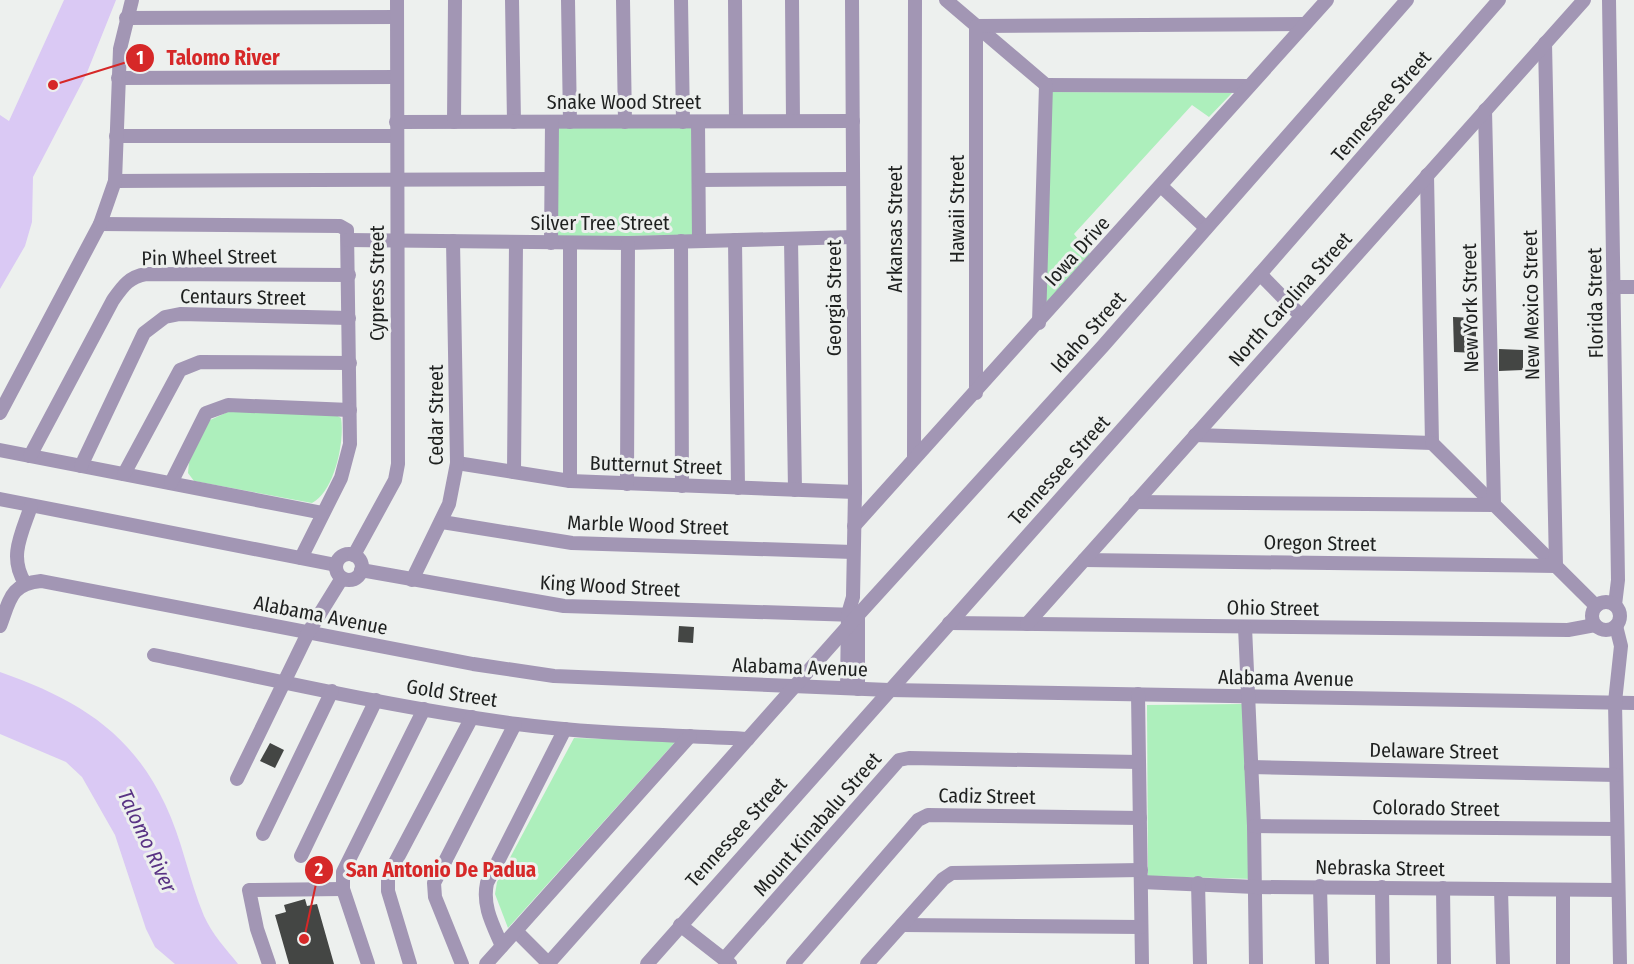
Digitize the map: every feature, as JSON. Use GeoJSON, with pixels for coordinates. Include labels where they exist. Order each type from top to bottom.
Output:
{"type":"FeatureCollection","features":[{"type":"Feature","properties":{"kind":"street"},"geometry":{"type":"LineString","coordinates":[[0,413],[100,224],[115,181],[118,78],[126,18],[132,0]]}},
{"type":"Feature","properties":{"kind":"street","name":"Cypress Street"},"geometry":{"type":"LineString","coordinates":[[354,555],[397,473],[397,0]]}},
{"type":"Feature","properties":{"kind":"street"},"geometry":{"type":"LineString","coordinates":[[454,122],[455,0]]}},
{"type":"Feature","properties":{"kind":"street"},"geometry":{"type":"LineString","coordinates":[[512,0],[514,122]]}},
{"type":"Feature","properties":{"kind":"street"},"geometry":{"type":"LineString","coordinates":[[568,0],[570,122]]}},
{"type":"Feature","properties":{"kind":"street"},"geometry":{"type":"LineString","coordinates":[[623,0],[625,122]]}},
{"type":"Feature","properties":{"kind":"street"},"geometry":{"type":"LineString","coordinates":[[681,0],[690,122],[699,180],[699,241]]}},
{"type":"Feature","properties":{"kind":"street"},"geometry":{"type":"LineString","coordinates":[[735,0],[736,122]]}},
{"type":"Feature","properties":{"kind":"street"},"geometry":{"type":"LineString","coordinates":[[792,0],[793,121]]}},
{"type":"Feature","properties":{"kind":"street","name":"Georgia Street"},"geometry":{"type":"LineString","coordinates":[[852,0],[855,492],[851,619],[852,689]]}},
{"type":"Feature","properties":{"kind":"street","name":"Arkansas Street"},"geometry":{"type":"LineString","coordinates":[[914,458],[915,0]]}},
{"type":"Feature","properties":{"kind":"street"},"geometry":{"type":"LineString","coordinates":[[946,0],[1046,85],[1250,87]]}},
{"type":"Feature","properties":{"kind":"street","name":"Iowa Drive"},"geometry":{"type":"LineString","coordinates":[[854,526],[1039,323],[1327,0]]}},
{"type":"Feature","properties":{"kind":"street","name":"Idaho Street"},"geometry":{"type":"LineString","coordinates":[[548,964],[795,686],[851,619],[1103,346],[1407,0]]}},
{"type":"Feature","properties":{"kind":"street","name":"Tennessee Street"},"geometry":{"type":"LineString","coordinates":[[647,964],[1260,274],[1499,0]]}},
{"type":"Feature","properties":{"kind":"street","name":"North Carolina Street"},"geometry":{"type":"LineString","coordinates":[[1027,624],[1584,0]]}},
{"type":"Feature","properties":{"kind":"street","name":"Florida Street"},"geometry":{"type":"LineString","coordinates":[[1609,0],[1618,580],[1615,605]]}},
{"type":"Feature","properties":{"kind":"street"},"geometry":{"type":"LineString","coordinates":[[126,18],[397,17]]}},
{"type":"Feature","properties":{"kind":"street"},"geometry":{"type":"LineString","coordinates":[[976,26],[1305,24]]}},
{"type":"Feature","properties":{"kind":"street","name":"Hawaii Street"},"geometry":{"type":"LineString","coordinates":[[976,26],[976,393]]}},
{"type":"Feature","properties":{"kind":"street","name":"New Mexico Street"},"geometry":{"type":"LineString","coordinates":[[1545,43],[1556,566]]}},
{"type":"Feature","properties":{"kind":"street"},"geometry":{"type":"LineString","coordinates":[[118,78],[397,77]]}},
{"type":"Feature","properties":{"kind":"street"},"geometry":{"type":"LineString","coordinates":[[1039,323],[1046,85]]}},
{"type":"Feature","properties":{"kind":"street","name":"New York Street"},"geometry":{"type":"LineString","coordinates":[[1485,110],[1494,505]]}},
{"type":"Feature","properties":{"kind":"street","name":"Snake Wood Street"},"geometry":{"type":"LineString","coordinates":[[116,136],[396,129],[454,122],[853,121]]}},
{"type":"Feature","properties":{"kind":"street"},"geometry":{"type":"LineString","coordinates":[[551,243],[552,122]]}},
{"type":"Feature","properties":{"kind":"street"},"geometry":{"type":"LineString","coordinates":[[1427,175],[1432,444]]}},
{"type":"Feature","properties":{"kind":"street"},"geometry":{"type":"LineString","coordinates":[[115,181],[551,179]]}},
{"type":"Feature","properties":{"kind":"street"},"geometry":{"type":"LineString","coordinates":[[699,180],[853,179]]}},
{"type":"Feature","properties":{"kind":"street"},"geometry":{"type":"LineString","coordinates":[[1161,186],[1206,228]]}},
{"type":"Feature","properties":{"kind":"street","name":"Silver Tree Street"},"geometry":{"type":"LineString","coordinates":[[100,224],[347,234],[397,240],[453,242],[628,243],[853,237]]}},
{"type":"Feature","properties":{"kind":"street"},"geometry":{"type":"LineString","coordinates":[[301,558],[348,457],[350,363],[347,234]]}},
{"type":"Feature","properties":{"kind":"street"},"geometry":{"type":"LineString","coordinates":[[791,238],[795,490]]}},
{"type":"Feature","properties":{"kind":"street"},"geometry":{"type":"LineString","coordinates":[[735,240],[738,488]]}},
{"type":"Feature","properties":{"kind":"street"},"geometry":{"type":"LineString","coordinates":[[681,241],[682,486]]}},
{"type":"Feature","properties":{"kind":"street","name":"Cedar Street"},"geometry":{"type":"LineString","coordinates":[[412,580],[449,504],[457,463],[453,242]]}},
{"type":"Feature","properties":{"kind":"street"},"geometry":{"type":"LineString","coordinates":[[514,472],[516,243]]}},
{"type":"Feature","properties":{"kind":"street"},"geometry":{"type":"LineString","coordinates":[[570,243],[570,481]]}},
{"type":"Feature","properties":{"kind":"street"},"geometry":{"type":"LineString","coordinates":[[627,484],[628,243]]}},
{"type":"Feature","properties":{"kind":"street","name":"Pin Wheel Street"},"geometry":{"type":"LineString","coordinates":[[30,456],[113,300],[134,276],[146,274],[349,275]]}},
{"type":"Feature","properties":{"kind":"street"},"geometry":{"type":"LineString","coordinates":[[1260,274],[1301,316]]}},
{"type":"Feature","properties":{"kind":"street"},"geometry":{"type":"LineString","coordinates":[[1614,288],[1634,287]]}},
{"type":"Feature","properties":{"kind":"street","name":"Centaurs Street"},"geometry":{"type":"LineString","coordinates":[[81,466],[144,333],[165,317],[180,314],[349,318]]}},
{"type":"Feature","properties":{"kind":"street"},"geometry":{"type":"LineString","coordinates":[[124,474],[174,380],[185,366],[200,362],[350,363]]}},
{"type":"Feature","properties":{"kind":"street"},"geometry":{"type":"LineString","coordinates":[[171,483],[201,420],[210,409],[228,405],[350,410]]}},
{"type":"Feature","properties":{"kind":"street"},"geometry":{"type":"LineString","coordinates":[[1195,435],[1432,444],[1596,606]]}},
{"type":"Feature","properties":{"kind":"street"},"geometry":{"type":"LineString","coordinates":[[0,450],[323,513]]}},
{"type":"Feature","properties":{"kind":"street","name":"Butternut Street"},"geometry":{"type":"LineString","coordinates":[[457,463],[570,481],[855,492]]}},
{"type":"Feature","properties":{"kind":"street"},"geometry":{"type":"LineString","coordinates":[[0,499],[336,564]]}},
{"type":"Feature","properties":{"kind":"street"},"geometry":{"type":"LineString","coordinates":[[1135,502],[1494,505]]}},
{"type":"Feature","properties":{"kind":"street"},"geometry":{"type":"LineString","coordinates":[[0,624],[12,595],[25,583],[16,566],[15,557],[31,506]]}},
{"type":"Feature","properties":{"kind":"street","name":"Marble Wood Street"},"geometry":{"type":"LineString","coordinates":[[442,522],[572,543],[853,552]]}},
{"type":"Feature","properties":{"kind":"street"},"geometry":{"type":"LineString","coordinates":[[344,555],[354,555],[359,560],[362,570],[354,579],[342,578],[337,572],[336,564],[344,555]]}},
{"type":"Feature","properties":{"kind":"street","name":"Oregon Street"},"geometry":{"type":"LineString","coordinates":[[1084,560],[1556,566]]}},
{"type":"Feature","properties":{"kind":"street","name":"King Wood Street"},"geometry":{"type":"LineString","coordinates":[[362,570],[564,606],[851,619]]}},
{"type":"Feature","properties":{"kind":"street"},"geometry":{"type":"LineString","coordinates":[[237,778],[308,633],[342,578]]}},
{"type":"Feature","properties":{"kind":"street","name":"Alabama Avenue"},"geometry":{"type":"LineString","coordinates":[[25,583],[41,581],[66,584],[472,664],[554,676],[889,690],[1634,702]]}},
{"type":"Feature","properties":{"kind":"street"},"geometry":{"type":"LineString","coordinates":[[1605,602],[1615,605],[1621,617],[1616,626],[1605,630],[1596,625],[1592,616],[1596,606],[1605,602]]}},
{"type":"Feature","properties":{"kind":"street","name":"Ohio Street"},"geometry":{"type":"LineString","coordinates":[[949,623],[1568,630],[1596,625]]}},
{"type":"Feature","properties":{"kind":"street"},"geometry":{"type":"LineString","coordinates":[[1616,626],[1621,645],[1615,702],[1620,964]]}},
{"type":"Feature","properties":{"kind":"street"},"geometry":{"type":"LineString","coordinates":[[1245,627],[1256,887],[1256,964]]}},
{"type":"Feature","properties":{"kind":"street","name":"Gold Street"},"geometry":{"type":"LineString","coordinates":[[154,655],[376,700],[515,724],[748,739]]}},
{"type":"Feature","properties":{"kind":"street"},"geometry":{"type":"LineString","coordinates":[[263,834],[332,691]]}},
{"type":"Feature","properties":{"kind":"street"},"geometry":{"type":"LineString","coordinates":[[1138,694],[1142,964]]}},
{"type":"Feature","properties":{"kind":"street"},"geometry":{"type":"LineString","coordinates":[[301,856],[376,700]]}},
{"type":"Feature","properties":{"kind":"street"},"geometry":{"type":"LineString","coordinates":[[368,964],[343,889],[343,872],[424,709]]}},
{"type":"Feature","properties":{"kind":"street"},"geometry":{"type":"LineString","coordinates":[[410,964],[388,891],[388,876],[472,717]]}},
{"type":"Feature","properties":{"kind":"street"},"geometry":{"type":"LineString","coordinates":[[462,964],[435,897],[434,883],[515,724]]}},
{"type":"Feature","properties":{"kind":"street"},"geometry":{"type":"LineString","coordinates":[[502,946],[484,898],[487,883],[565,729]]}},
{"type":"Feature","properties":{"kind":"street"},"geometry":{"type":"LineString","coordinates":[[486,964],[690,736]]}},
{"type":"Feature","properties":{"kind":"street","name":"Mount Kinabalu Street"},"geometry":{"type":"LineString","coordinates":[[727,962],[898,760],[909,758],[1139,762]]}},
{"type":"Feature","properties":{"kind":"street","name":"Delaware Street"},"geometry":{"type":"LineString","coordinates":[[1251,767],[1616,775]]}},
{"type":"Feature","properties":{"kind":"street","name":"Cadiz Street"},"geometry":{"type":"LineString","coordinates":[[794,964],[924,817],[937,813],[1140,818]]}},
{"type":"Feature","properties":{"kind":"street","name":"Colorado Street"},"geometry":{"type":"LineString","coordinates":[[1254,826],[1617,829]]}},
{"type":"Feature","properties":{"kind":"street","name":"Nebraska Street"},"geometry":{"type":"LineString","coordinates":[[867,964],[943,879],[952,873],[1141,876],[1198,884],[1256,887],[1618,890]]}},
{"type":"Feature","properties":{"kind":"street"},"geometry":{"type":"LineString","coordinates":[[1198,884],[1200,964]]}},
{"type":"Feature","properties":{"kind":"street"},"geometry":{"type":"LineString","coordinates":[[1320,886],[1322,964]]}},
{"type":"Feature","properties":{"kind":"street"},"geometry":{"type":"LineString","coordinates":[[1382,887],[1383,964]]}},
{"type":"Feature","properties":{"kind":"street"},"geometry":{"type":"LineString","coordinates":[[1443,888],[1444,964]]}},
{"type":"Feature","properties":{"kind":"street"},"geometry":{"type":"LineString","coordinates":[[269,964],[257,929],[249,890],[343,889]]}},
{"type":"Feature","properties":{"kind":"street"},"geometry":{"type":"LineString","coordinates":[[1502,889],[1503,964]]}},
{"type":"Feature","properties":{"kind":"street"},"geometry":{"type":"LineString","coordinates":[[1563,890],[1563,964]]}},
{"type":"Feature","properties":{"kind":"street"},"geometry":{"type":"LineString","coordinates":[[680,925],[727,962]]}},
{"type":"Feature","properties":{"kind":"street"},"geometry":{"type":"LineString","coordinates":[[902,925],[1141,927]]}},
{"type":"Feature","properties":{"kind":"street"},"geometry":{"type":"LineString","coordinates":[[516,931],[548,964]]}},
{"type":"Feature","properties":{"kind":"green space"},"geometry":{"type":"Polygon","coordinates":[[[1052,92],[1232,93],[1209,117],[1192,105],[1074,234],[1090,254],[1045,305],[1052,92]]]}},
{"type":"Feature","properties":{"kind":"green space"},"geometry":{"type":"Polygon","coordinates":[[[692,126],[693,235],[557,237],[556,128],[692,126]]]}},
{"type":"Feature","properties":{"kind":"green space"},"geometry":{"type":"Polygon","coordinates":[[[230,411],[334,414],[341,418],[341,440],[336,465],[332,478],[320,497],[312,503],[194,481],[188,473],[189,462],[208,421],[230,411]]]}},
{"type":"Feature","properties":{"kind":"green space"},"geometry":{"type":"Polygon","coordinates":[[[1242,704],[1253,879],[1148,876],[1147,705],[1242,704]]]}},
{"type":"Feature","properties":{"kind":"green space"},"geometry":{"type":"Polygon","coordinates":[[[574,738],[676,741],[508,928],[495,894],[497,882],[574,738]]]}},
{"type":"Feature","properties":{"kind":"water"},"geometry":{"type":"Polygon","coordinates":[[[64,0],[116,0],[86,75],[33,177],[32,222],[25,246],[0,289],[0,115],[9,121],[64,0]]]}},
{"type":"Feature","properties":{"kind":"water"},"geometry":{"type":"Polygon","coordinates":[[[0,672],[52,693],[75,706],[97,720],[135,756],[151,778],[171,817],[207,923],[238,964],[175,964],[155,947],[146,929],[115,835],[82,777],[66,762],[0,734],[0,672]]]}},
{"type":"Feature","properties":{"kind":"building"},"geometry":{"type":"Polygon","coordinates":[[[1453,317],[1476,318],[1476,353],[1454,352],[1453,317]]]}},
{"type":"Feature","properties":{"kind":"building"},"geometry":{"type":"Polygon","coordinates":[[[1499,349],[1523,350],[1523,370],[1499,371],[1499,349]]]}},
{"type":"Feature","properties":{"kind":"building"},"geometry":{"type":"Polygon","coordinates":[[[679,626],[694,627],[693,643],[678,642],[679,626]]]}},
{"type":"Feature","properties":{"kind":"building"},"geometry":{"type":"Polygon","coordinates":[[[270,743],[284,750],[275,768],[260,761],[270,743]]]}},
{"type":"Feature","properties":{"kind":"building"},"geometry":{"type":"Polygon","coordinates":[[[305,899],[307,906],[317,904],[334,964],[289,964],[275,915],[286,912],[284,905],[305,899]]]}},
{"type":"Feature","properties":{"kind":"place","name":"Talomo River"},"geometry":{"type":"Point","coordinates":[53,85]}},
{"type":"Feature","properties":{"kind":"place","name":"San Antonio De Padua"},"geometry":{"type":"Point","coordinates":[304,939]}}]}
